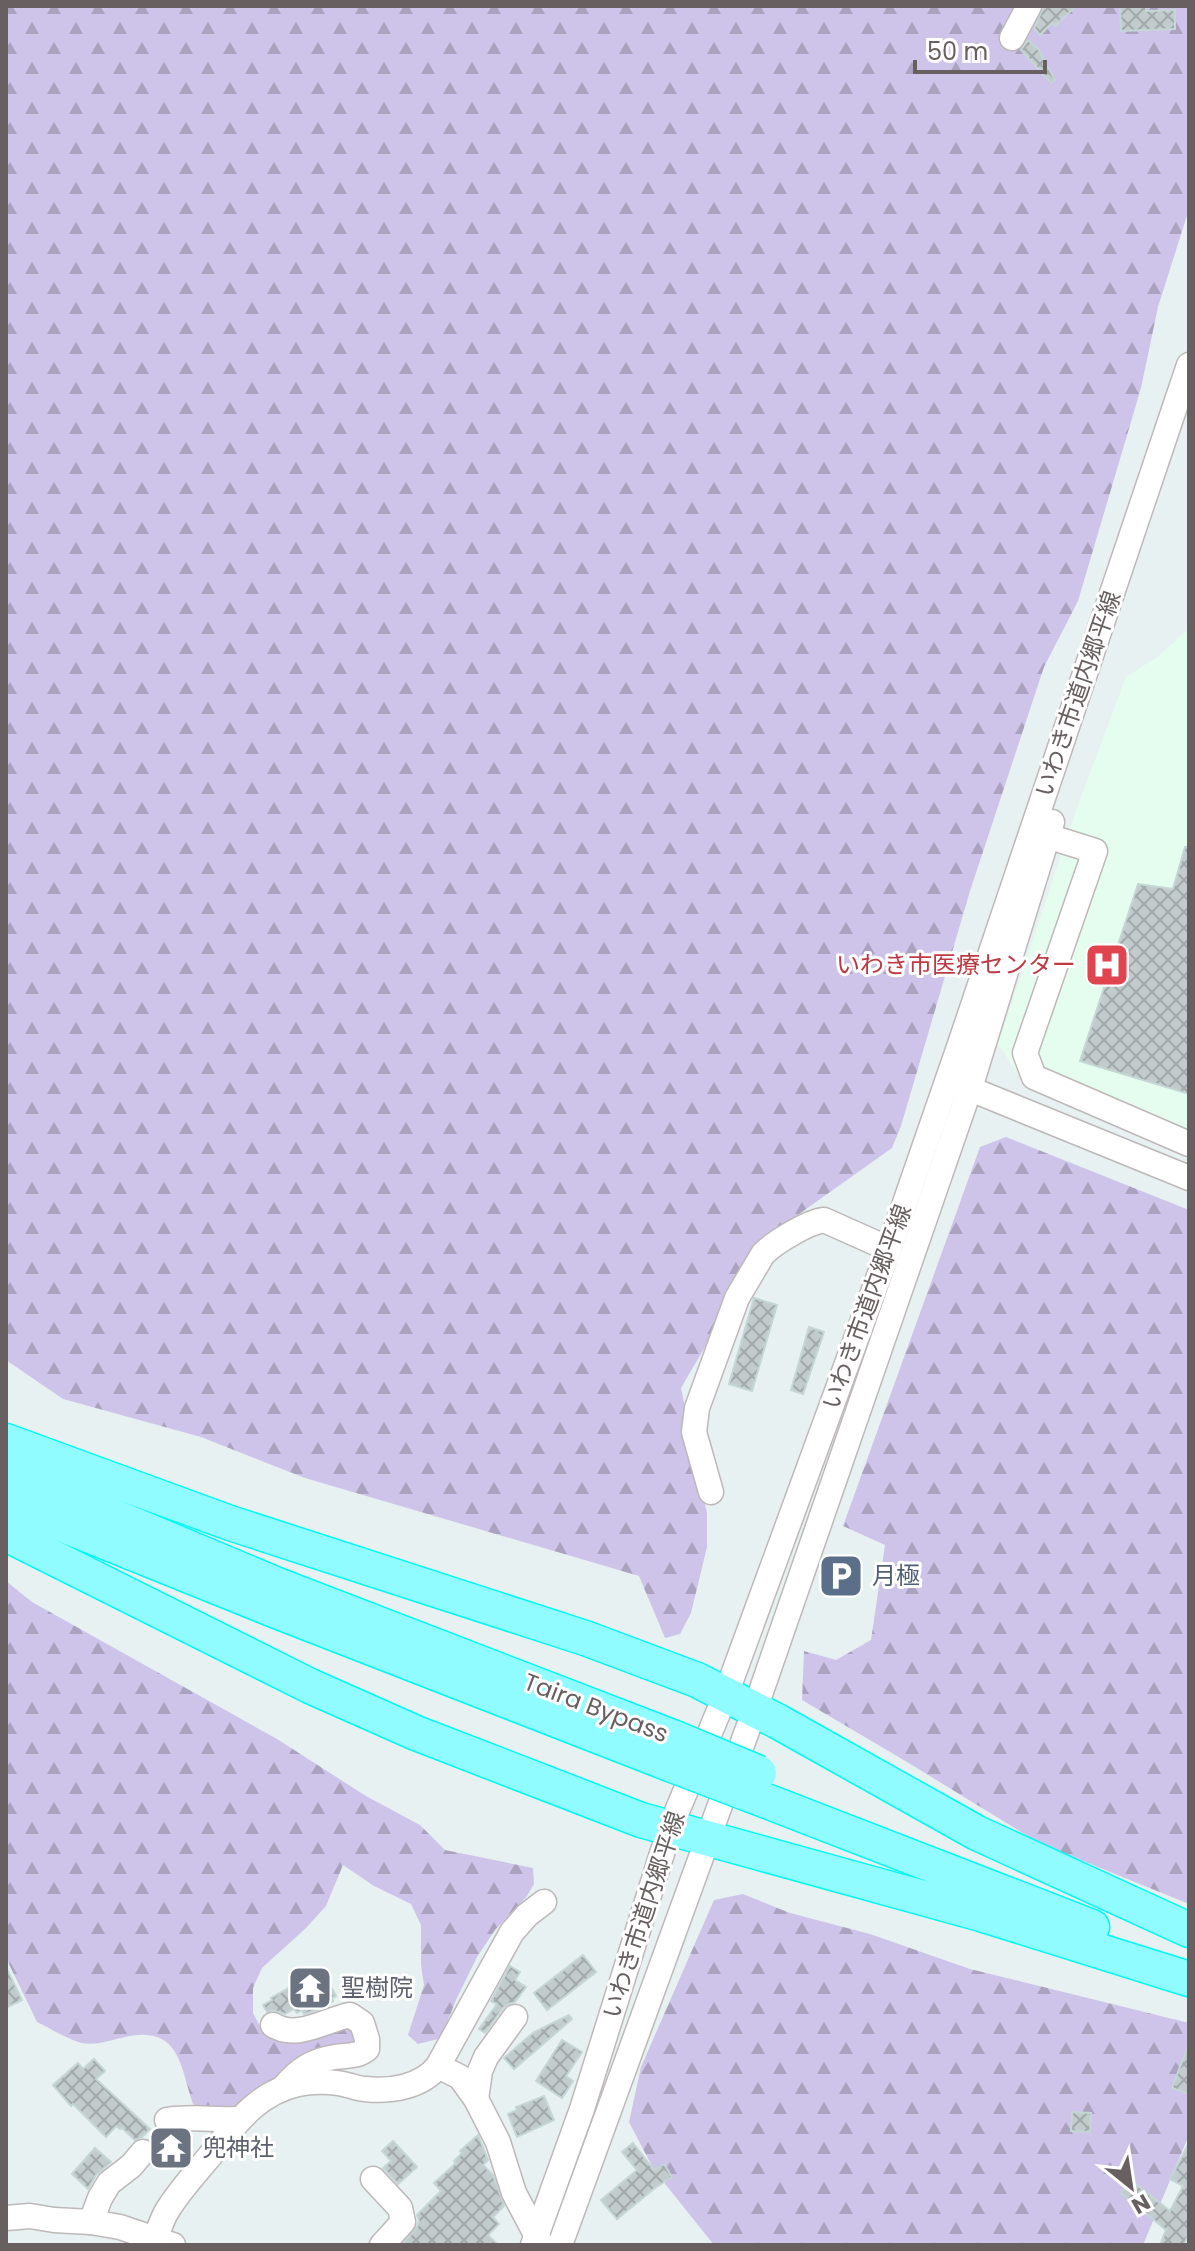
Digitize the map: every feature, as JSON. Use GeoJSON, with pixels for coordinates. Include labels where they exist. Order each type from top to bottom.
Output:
{"type":"FeatureCollection","features":[{"type":"Feature","properties":{"kind":"highway"},"geometry":{"type":"LineString","coordinates":[[6,1441],[230,1523],[585,1638],[697,1680],[871,1772],[977,1833],[1189,1930]]}},
{"type":"Feature","properties":{"kind":"highway","name":"Taira Bypass"},"geometry":{"type":"LineString","coordinates":[[6,1471],[1189,1965]]}},
{"type":"Feature","properties":{"kind":"highway","name":"Taira Bypass"},"geometry":{"type":"LineString","coordinates":[[6,1502],[274,1610],[671,1751]]}},
{"type":"Feature","properties":{"kind":"highway"},"geometry":{"type":"LineString","coordinates":[[6,1534],[310,1686],[416,1733],[641,1820],[981,1914],[1189,1979]]}},
{"type":"Feature","properties":{"kind":"highway","name":"Taira Bypass"},"geometry":{"type":"LineString","coordinates":[[755,1784],[1189,1938]]}},
{"type":"Feature","properties":{"kind":"street"},"geometry":{"type":"LineString","coordinates":[[1012,38],[1029,6]]}},
{"type":"Feature","properties":{"kind":"street","name":"いわき市道内郷平線"},"geometry":{"type":"LineString","coordinates":[[560,2245],[708,1839],[740,1702],[889,1249],[1189,365]]}},
{"type":"Feature","properties":{"kind":"street","name":"いわき市道内郷平線"},"geometry":{"type":"LineString","coordinates":[[537,2241],[670,1828],[740,1702],[970,1088],[1047,836],[1189,416]]}},
{"type":"Feature","properties":{"kind":"street"},"geometry":{"type":"LineString","coordinates":[[1047,836],[1095,851],[1025,1053],[1034,1077],[1189,1144]]}},
{"type":"Feature","properties":{"kind":"street"},"geometry":{"type":"LineString","coordinates":[[947,1079],[1189,1178]]}},
{"type":"Feature","properties":{"kind":"street"},"geometry":{"type":"LineString","coordinates":[[711,1492],[694,1432],[697,1408],[737,1298],[763,1254],[809,1225],[824,1220],[889,1249]]}},
{"type":"Feature","properties":{"kind":"street"},"geometry":{"type":"LineString","coordinates":[[6,2218],[30,2216],[91,2222],[120,2227],[165,2243],[167,2211],[239,2119],[268,2095],[308,2082],[343,2084],[363,2089],[393,2089],[430,2076],[512,1932],[544,1902]]}},
{"type":"Feature","properties":{"kind":"street"},"geometry":{"type":"LineString","coordinates":[[273,2025],[280,2029],[300,2030],[350,2015],[362,2023],[367,2039],[367,2049],[361,2054],[317,2060],[301,2069],[284,2088]]}},
{"type":"Feature","properties":{"kind":"street"},"geometry":{"type":"LineString","coordinates":[[476,2099],[480,2071],[486,2057],[515,2017]]}},
{"type":"Feature","properties":{"kind":"street"},"geometry":{"type":"LineString","coordinates":[[438,2066],[460,2077],[476,2099],[498,2142],[514,2193],[537,2241]]}},
{"type":"Feature","properties":{"kind":"street"},"geometry":{"type":"LineString","coordinates":[[167,2120],[182,2117],[239,2119]]}},
{"type":"Feature","properties":{"kind":"street"},"geometry":{"type":"LineString","coordinates":[[91,2222],[109,2183],[143,2152]]}},
{"type":"Feature","properties":{"kind":"street"},"geometry":{"type":"LineString","coordinates":[[373,2179],[400,2208],[403,2222],[382,2245]]}},
{"type":"Feature","properties":{"kind":"shaded area","name":"いわき市医療センター"},"geometry":{"type":"Polygon","coordinates":[[[1189,628],[1189,1149],[1024,1082],[998,1044],[1077,808],[1126,677],[1159,656],[1189,628]]]}},
{"type":"Feature","properties":{"kind":"green space"},"geometry":{"type":"Polygon","coordinates":[[[6,6],[1189,6],[1189,209],[1158,307],[1141,388],[1078,601],[1044,667],[970,891],[901,1126],[892,1148],[771,1234],[681,1388],[707,1513],[707,1547],[691,1613],[680,1634],[665,1638],[639,1576],[305,1478],[201,1437],[63,1399],[6,1360],[6,6]]]}},
{"type":"Feature","properties":{"kind":"green space"},"geometry":{"type":"Polygon","coordinates":[[[1006,1137],[1189,1210],[1189,1904],[1039,1843],[802,1700],[804,1651],[836,1660],[871,1640],[885,1545],[843,1526],[980,1147],[1006,1137]]]}},
{"type":"Feature","properties":{"kind":"green space"},"geometry":{"type":"Polygon","coordinates":[[[6,1581],[32,1602],[277,1739],[366,1796],[420,1825],[445,1850],[533,1868],[534,1884],[527,1896],[495,1930],[477,1957],[438,2039],[418,2044],[408,2035],[424,1985],[421,1925],[411,1904],[374,1886],[343,1865],[326,1906],[262,1968],[253,1988],[253,2013],[263,2032],[282,2041],[345,2028],[354,2030],[358,2045],[241,2107],[210,2114],[193,2104],[175,2052],[157,2037],[143,2035],[87,2044],[37,2022],[6,1958],[6,1581]]]}},
{"type":"Feature","properties":{"kind":"green space"},"geometry":{"type":"Polygon","coordinates":[[[743,1894],[790,1913],[870,1934],[970,1969],[1189,2023],[1189,2135],[1143,2245],[714,2245],[654,2170],[629,2122],[641,2067],[714,1900],[743,1894]]]}},
{"type":"Feature","properties":{"kind":"building"},"geometry":{"type":"Polygon","coordinates":[[[1044,6],[1076,6],[1055,26],[1052,23],[1040,35],[1034,28],[1044,6]]]}},
{"type":"Feature","properties":{"kind":"building"},"geometry":{"type":"Polygon","coordinates":[[[1120,6],[1146,7],[1146,11],[1175,10],[1175,29],[1121,31],[1120,6]]]}},
{"type":"Feature","properties":{"kind":"building"},"geometry":{"type":"Polygon","coordinates":[[[1028,40],[1039,50],[1055,80],[1051,83],[1021,50],[1028,40]]]}},
{"type":"Feature","properties":{"kind":"building"},"geometry":{"type":"Polygon","coordinates":[[[1185,847],[1189,847],[1189,1094],[1080,1061],[1138,884],[1173,889],[1185,847]]]}},
{"type":"Feature","properties":{"kind":"building"},"geometry":{"type":"Polygon","coordinates":[[[754,1298],[777,1305],[752,1391],[729,1384],[754,1298]]]}},
{"type":"Feature","properties":{"kind":"building"},"geometry":{"type":"Polygon","coordinates":[[[809,1327],[824,1332],[803,1394],[791,1390],[809,1327]]]}},
{"type":"Feature","properties":{"kind":"building"},"geometry":{"type":"Polygon","coordinates":[[[583,1955],[596,1972],[547,2010],[534,1993],[583,1955]]]}},
{"type":"Feature","properties":{"kind":"building"},"geometry":{"type":"Polygon","coordinates":[[[510,1966],[520,1972],[515,1980],[526,1987],[515,2002],[503,2008],[485,2033],[479,2029],[497,2004],[491,2001],[510,1966]]]}},
{"type":"Feature","properties":{"kind":"building"},"geometry":{"type":"Polygon","coordinates":[[[6,1967],[22,2000],[6,2008],[6,1967]]]}},
{"type":"Feature","properties":{"kind":"building","name":"聖樹院"},"geometry":{"type":"Polygon","coordinates":[[[311,1969],[315,1976],[323,1972],[336,1996],[332,1998],[333,2001],[304,2014],[302,2010],[297,2013],[294,2009],[285,2014],[272,2010],[267,2012],[263,2005],[301,1981],[298,1977],[311,1969]]]}},
{"type":"Feature","properties":{"kind":"building"},"geometry":{"type":"Polygon","coordinates":[[[569,2015],[572,2019],[514,2069],[504,2058],[534,2032],[569,2015]]]}},
{"type":"Feature","properties":{"kind":"building"},"geometry":{"type":"Polygon","coordinates":[[[562,2040],[582,2052],[566,2076],[573,2081],[562,2098],[536,2081],[562,2040]]]}},
{"type":"Feature","properties":{"kind":"building"},"geometry":{"type":"Polygon","coordinates":[[[1189,2046],[1189,2094],[1172,2088],[1189,2046]]]}},
{"type":"Feature","properties":{"kind":"building"},"geometry":{"type":"Polygon","coordinates":[[[94,2059],[105,2071],[96,2079],[150,2129],[142,2137],[135,2140],[116,2126],[106,2137],[53,2085],[78,2063],[83,2069],[94,2059]]]}},
{"type":"Feature","properties":{"kind":"building"},"geometry":{"type":"Polygon","coordinates":[[[544,2096],[554,2120],[517,2137],[508,2114],[517,2110],[516,2107],[544,2096]]]}},
{"type":"Feature","properties":{"kind":"building"},"geometry":{"type":"Polygon","coordinates":[[[1072,2112],[1091,2113],[1090,2132],[1071,2131],[1072,2112]]]}},
{"type":"Feature","properties":{"kind":"building"},"geometry":{"type":"Polygon","coordinates":[[[478,2135],[488,2160],[483,2165],[493,2175],[504,2206],[493,2217],[499,2224],[488,2235],[498,2245],[402,2245],[417,2227],[417,2215],[441,2191],[434,2183],[456,2163],[454,2161],[462,2153],[460,2151],[478,2135]]]}},
{"type":"Feature","properties":{"kind":"building"},"geometry":{"type":"Polygon","coordinates":[[[393,2141],[417,2167],[398,2184],[383,2168],[391,2161],[382,2151],[393,2141]]]}},
{"type":"Feature","properties":{"kind":"building"},"geometry":{"type":"Polygon","coordinates":[[[633,2143],[654,2170],[664,2164],[672,2177],[617,2219],[601,2200],[637,2170],[622,2152],[633,2143]]]}},
{"type":"Feature","properties":{"kind":"building"},"geometry":{"type":"Polygon","coordinates":[[[1189,2143],[1189,2233],[1184,2245],[1160,2245],[1166,2230],[1121,2193],[1131,2180],[1170,2211],[1183,2186],[1170,2179],[1189,2143]]]}},
{"type":"Feature","properties":{"kind":"building"},"geometry":{"type":"Polygon","coordinates":[[[95,2148],[111,2162],[96,2175],[88,2189],[72,2174],[95,2148]]]}},
{"type":"Feature","properties":{"kind":"place","name":"いわき市医療センター"},"geometry":{"type":"Point","coordinates":[1107,965]}},
{"type":"Feature","properties":{"kind":"place","name":"月極"},"geometry":{"type":"Point","coordinates":[841,1576]}},
{"type":"Feature","properties":{"kind":"place","name":"聖樹院"},"geometry":{"type":"Point","coordinates":[310,1988]}},
{"type":"Feature","properties":{"kind":"place","name":"兜神社"},"geometry":{"type":"Point","coordinates":[171,2148]}}]}
